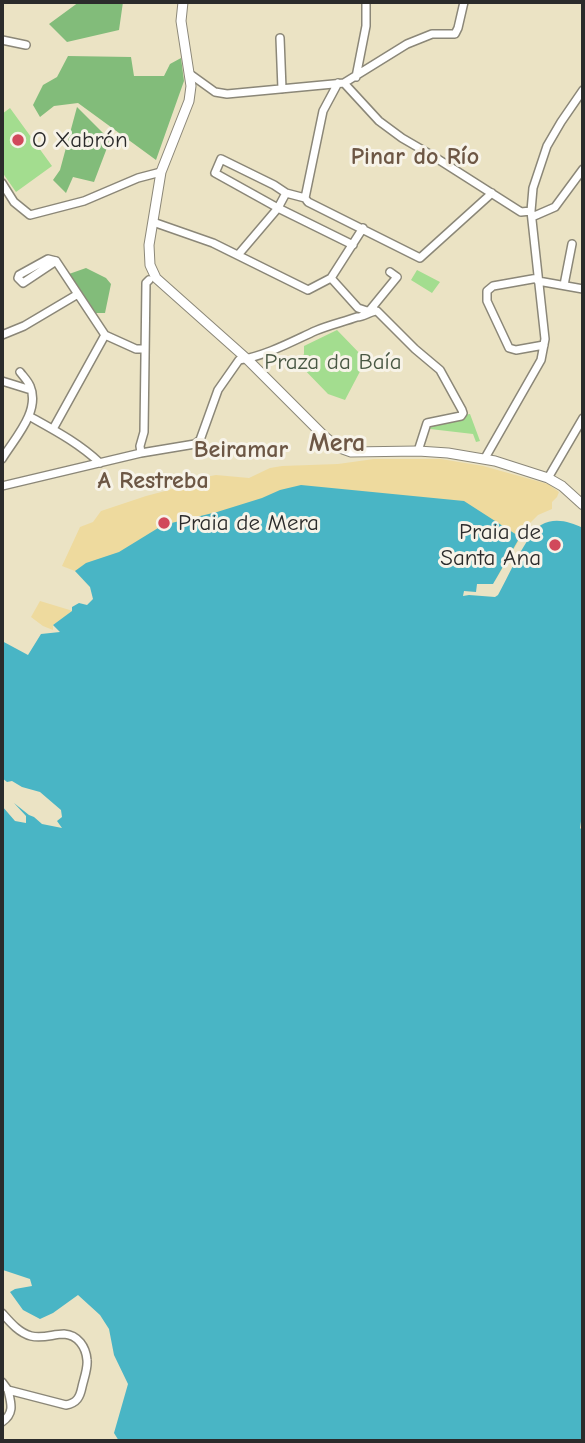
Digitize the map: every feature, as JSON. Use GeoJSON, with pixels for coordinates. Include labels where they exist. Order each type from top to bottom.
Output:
{"type":"FeatureCollection","features":[{"type":"Feature","properties":{"kind":"main road"},"geometry":{"type":"LineString","coordinates":[[180,3],[191,86],[189,101],[161,172],[149,257],[152,275],[247,359],[337,447],[351,452],[418,451],[485,458],[548,478],[562,486],[583,505]]}},
{"type":"Feature","properties":{"kind":"street"},"geometry":{"type":"LineString","coordinates":[[356,77],[366,26],[366,2]]}},
{"type":"Feature","properties":{"kind":"street"},"geometry":{"type":"LineString","coordinates":[[190,74],[215,92],[227,94],[341,83],[356,77],[407,44],[432,34],[455,34],[464,2]]}},
{"type":"Feature","properties":{"kind":"street"},"geometry":{"type":"LineString","coordinates":[[280,38],[282,89]]}},
{"type":"Feature","properties":{"kind":"street"},"geometry":{"type":"LineString","coordinates":[[2,40],[26,45]]}},
{"type":"Feature","properties":{"kind":"street"},"geometry":{"type":"LineString","coordinates":[[341,83],[379,121],[402,138],[521,212],[555,207],[583,169]]}},
{"type":"Feature","properties":{"kind":"street"},"geometry":{"type":"LineString","coordinates":[[304,198],[323,111],[341,83]]}},
{"type":"Feature","properties":{"kind":"street"},"geometry":{"type":"LineString","coordinates":[[485,458],[541,360],[544,345],[532,212],[533,188],[547,146],[583,90]]}},
{"type":"Feature","properties":{"kind":"street"},"geometry":{"type":"LineString","coordinates":[[353,245],[215,173],[221,159],[420,258],[492,193]]}},
{"type":"Feature","properties":{"kind":"street"},"geometry":{"type":"LineString","coordinates":[[2,183],[14,202],[30,215],[83,201],[138,178],[161,172]]}},
{"type":"Feature","properties":{"kind":"street"},"geometry":{"type":"LineString","coordinates":[[238,255],[278,208],[286,193]]}},
{"type":"Feature","properties":{"kind":"street"},"geometry":{"type":"LineString","coordinates":[[153,222],[213,243],[308,290],[331,278],[363,228]]}},
{"type":"Feature","properties":{"kind":"street"},"geometry":{"type":"LineString","coordinates":[[564,285],[572,244]]}},
{"type":"Feature","properties":{"kind":"street"},"geometry":{"type":"LineString","coordinates":[[56,261],[23,283],[18,278],[48,259],[56,261],[105,335],[136,349],[145,349]]}},
{"type":"Feature","properties":{"kind":"street"},"geometry":{"type":"LineString","coordinates":[[331,278],[358,308],[367,311],[397,277],[390,272]]}},
{"type":"Feature","properties":{"kind":"street"},"geometry":{"type":"LineString","coordinates":[[141,453],[144,432],[146,283],[152,275]]}},
{"type":"Feature","properties":{"kind":"street"},"geometry":{"type":"LineString","coordinates":[[544,345],[516,350],[509,348],[487,301],[487,291],[494,286],[538,280],[583,289]]}},
{"type":"Feature","properties":{"kind":"street"},"geometry":{"type":"LineString","coordinates":[[2,335],[24,326],[78,294]]}},
{"type":"Feature","properties":{"kind":"street"},"geometry":{"type":"LineString","coordinates":[[2,486],[141,453],[195,444],[200,440],[218,390],[239,360],[374,311],[440,370],[463,413],[461,416],[427,423],[418,451]]}},
{"type":"Feature","properties":{"kind":"street"},"geometry":{"type":"LineString","coordinates":[[52,429],[105,335]]}},
{"type":"Feature","properties":{"kind":"street"},"geometry":{"type":"LineString","coordinates":[[2,459],[29,416],[33,398],[30,385],[20,372]]}},
{"type":"Feature","properties":{"kind":"street"},"geometry":{"type":"LineString","coordinates":[[2,381],[31,390]]}},
{"type":"Feature","properties":{"kind":"street"},"geometry":{"type":"LineString","coordinates":[[29,416],[89,453],[100,463]]}},
{"type":"Feature","properties":{"kind":"street"},"geometry":{"type":"LineString","coordinates":[[548,478],[583,418]]}},
{"type":"Feature","properties":{"kind":"street"},"geometry":{"type":"LineString","coordinates":[[2,1313],[20,1331],[30,1336],[62,1334],[76,1338],[84,1346],[88,1362],[80,1396],[71,1404],[8,1390]]}},
{"type":"Feature","properties":{"kind":"street"},"geometry":{"type":"LineString","coordinates":[[2,1382],[8,1390],[12,1407],[9,1416],[2,1422]]}},
{"type":"Feature","properties":{"kind":"green space"},"geometry":{"type":"Polygon","coordinates":[[[79,2],[123,2],[119,30],[67,42],[49,24],[79,2]]]}},
{"type":"Feature","properties":{"kind":"green space"},"geometry":{"type":"Polygon","coordinates":[[[68,56],[131,57],[134,76],[164,76],[170,64],[181,58],[184,81],[156,160],[78,103],[54,106],[40,117],[33,105],[43,85],[57,77],[68,56]]]}},
{"type":"Feature","properties":{"kind":"green space"},"geometry":{"type":"Polygon","coordinates":[[[77,107],[110,140],[94,182],[73,177],[66,193],[53,180],[60,170],[77,107]]]}},
{"type":"Feature","properties":{"kind":"green space","name":"O Xabrón"},"geometry":{"type":"Polygon","coordinates":[[[10,108],[52,166],[16,192],[2,172],[2,114],[10,108]]]}},
{"type":"Feature","properties":{"kind":"green space"},"geometry":{"type":"Polygon","coordinates":[[[86,268],[106,278],[111,284],[105,313],[96,313],[69,274],[86,268]]]}},
{"type":"Feature","properties":{"kind":"green space"},"geometry":{"type":"Polygon","coordinates":[[[417,270],[440,282],[432,293],[411,280],[417,270]]]}},
{"type":"Feature","properties":{"kind":"green space","name":"Praza da Baía"},"geometry":{"type":"Polygon","coordinates":[[[337,330],[366,360],[345,400],[328,394],[298,363],[304,354],[304,346],[337,330]]]}},
{"type":"Feature","properties":{"kind":"green space"},"geometry":{"type":"Polygon","coordinates":[[[470,414],[480,441],[476,442],[473,434],[430,429],[434,420],[470,414]]]}},
{"type":"Feature","properties":{"kind":"sand"},"geometry":{"type":"Polygon","coordinates":[[[374,459],[441,459],[483,466],[548,484],[559,492],[552,502],[552,509],[538,515],[528,525],[495,581],[90,587],[75,571],[62,566],[80,527],[93,522],[101,511],[195,479],[216,475],[249,478],[270,468],[282,466],[338,464],[374,459]]]}},
{"type":"Feature","properties":{"kind":"sand"},"geometry":{"type":"Polygon","coordinates":[[[40,601],[73,611],[53,625],[53,630],[31,617],[40,601]]]}},
{"type":"Feature","properties":{"kind":"water"},"geometry":{"type":"Polygon","coordinates":[[[301,485],[464,501],[520,537],[493,584],[477,584],[476,592],[464,591],[463,596],[498,595],[524,547],[541,525],[557,521],[583,528],[583,808],[580,828],[583,831],[583,1441],[119,1441],[114,1433],[128,1384],[114,1355],[109,1329],[100,1315],[78,1295],[40,1319],[23,1310],[10,1292],[32,1286],[30,1279],[2,1268],[2,806],[15,821],[26,823],[26,816],[14,803],[42,824],[62,828],[57,821],[62,817],[61,810],[40,792],[2,778],[2,641],[28,655],[41,634],[60,632],[53,625],[72,611],[72,607],[79,603],[87,605],[93,599],[90,587],[75,571],[86,563],[119,552],[163,525],[217,512],[301,485]]]}},
{"type":"Feature","properties":{"kind":"place","name":"O Xabrón"},"geometry":{"type":"Point","coordinates":[18,140]}},
{"type":"Feature","properties":{"kind":"place","name":"Praia de Mera"},"geometry":{"type":"Point","coordinates":[164,523]}},
{"type":"Feature","properties":{"kind":"place","name":"Praia de Santa Ana"},"geometry":{"type":"Point","coordinates":[555,545]}},
{"type":"Feature","properties":{"kind":"district","name":"Pinar do Río"},"geometry":{"type":"Point","coordinates":[415,157]}},
{"type":"Feature","properties":{"kind":"district","name":"Mera"},"geometry":{"type":"Point","coordinates":[337,444]}},
{"type":"Feature","properties":{"kind":"district","name":"Beiramar"},"geometry":{"type":"Point","coordinates":[241,450]}},
{"type":"Feature","properties":{"kind":"district","name":"A Restreba"},"geometry":{"type":"Point","coordinates":[153,481]}}]}
